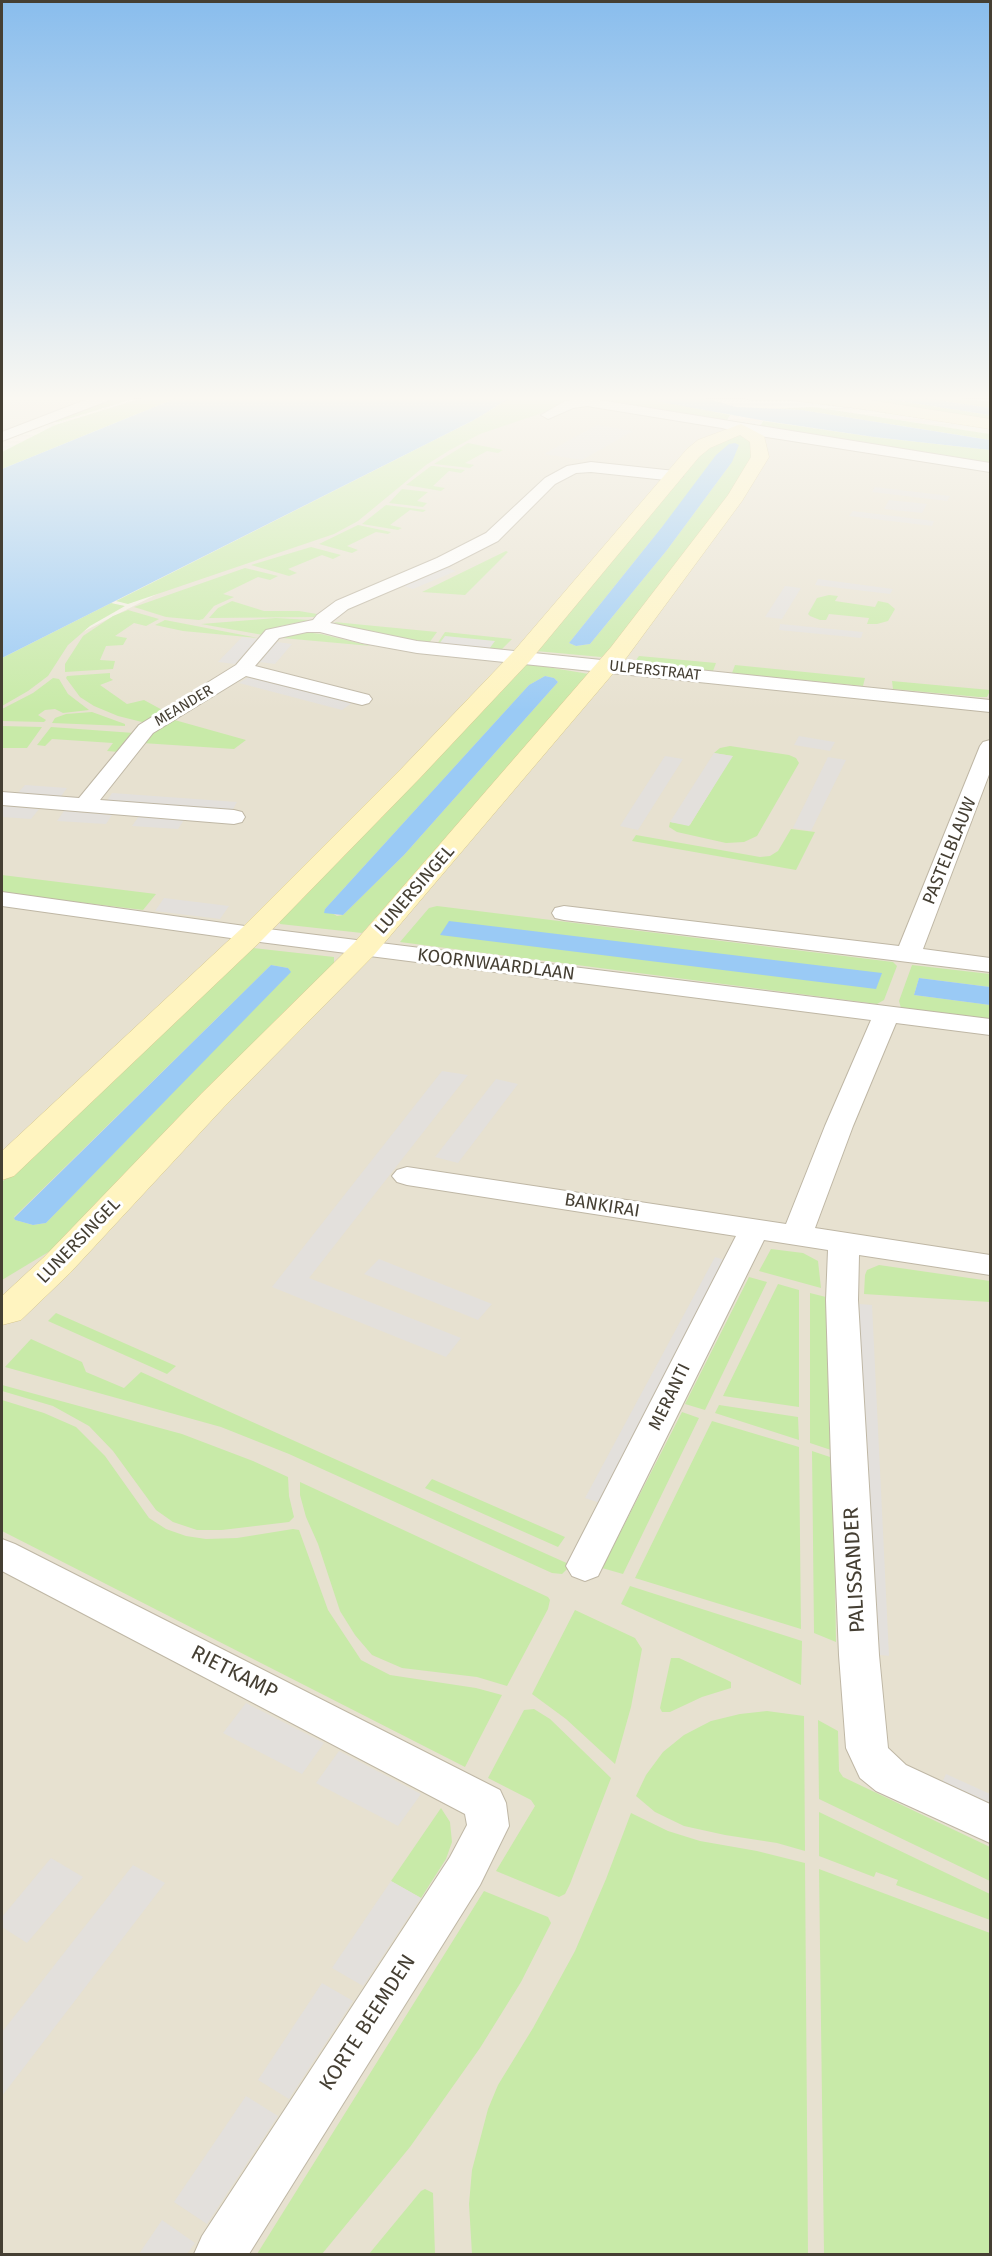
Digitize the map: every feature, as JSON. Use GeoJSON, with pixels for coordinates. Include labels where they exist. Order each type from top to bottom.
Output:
{"type":"FeatureCollection","features":[{"type":"Feature","properties":{"kind":"street"},"geometry":{"type":"LineString","coordinates":[[320,626],[323,619],[342,604],[443,562],[492,537],[530,500]]}},
{"type":"Feature","properties":{"kind":"street"},"geometry":{"type":"LineString","coordinates":[[2,1169],[252,934],[521,657],[654,500]]}},
{"type":"Feature","properties":{"kind":"street","name":"LUNERSINGEL"},"geometry":{"type":"LineString","coordinates":[[2,1311],[8,1311],[57,1265],[213,1100],[364,949],[608,666],[704,542],[732,500]]}},
{"type":"Feature","properties":{"kind":"street","name":"ULPERSTRAAT"},"geometry":{"type":"LineString","coordinates":[[320,626],[362,637],[417,647],[990,706]]}},
{"type":"Feature","properties":{"kind":"street","name":"MEANDER"},"geometry":{"type":"LineString","coordinates":[[85,805],[146,729],[243,669],[273,634],[290,629],[320,626]]}},
{"type":"Feature","properties":{"kind":"street"},"geometry":{"type":"LineString","coordinates":[[243,669],[362,699]]}},
{"type":"Feature","properties":{"kind":"street","name":"PASTELBLAUW"},"geometry":{"type":"LineString","coordinates":[[908,955],[990,746]]}},
{"type":"Feature","properties":{"kind":"street"},"geometry":{"type":"LineString","coordinates":[[2,799],[234,817]]}},
{"type":"Feature","properties":{"kind":"street","name":"KOORNWAARDLAAN"},"geometry":{"type":"LineString","coordinates":[[2,899],[364,949],[990,1027]]}},
{"type":"Feature","properties":{"kind":"street"},"geometry":{"type":"LineString","coordinates":[[564,913],[990,965]]}},
{"type":"Feature","properties":{"kind":"street"},"geometry":{"type":"LineString","coordinates":[[797,1235],[839,1126],[887,1014]]}},
{"type":"Feature","properties":{"kind":"street","name":"BANKIRAI"},"geometry":{"type":"LineString","coordinates":[[407,1176],[990,1265]]}},
{"type":"Feature","properties":{"kind":"street","name":"MERANTI"},"geometry":{"type":"LineString","coordinates":[[585,1566],[734,1267],[755,1230]]}},
{"type":"Feature","properties":{"kind":"street","name":"PALISSANDER"},"geometry":{"type":"LineString","coordinates":[[844,1243],[842,1300],[859,1655],[867,1748],[875,1765],[891,1778],[990,1824]]}},
{"type":"Feature","properties":{"kind":"street","name":"RIETKAMP"},"geometry":{"type":"LineString","coordinates":[[2,1554],[467,1792]]}},
{"type":"Feature","properties":{"kind":"street","name":"KORTE BEEMDEN"},"geometry":{"type":"LineString","coordinates":[[220,2254],[465,1871],[488,1826],[485,1803],[467,1792]]}},
{"type":"Feature","properties":{"kind":"shaded area"},"geometry":{"type":"Polygon","coordinates":[[[341,500],[990,500],[990,2254],[2,2254],[2,673],[341,500]]]}},
{"type":"Feature","properties":{"kind":"shaded area"},"geometry":{"type":"Polygon","coordinates":[[[889,500],[927,504],[922,513],[884,509],[889,500]]]}},
{"type":"Feature","properties":{"kind":"shaded area"},"geometry":{"type":"Polygon","coordinates":[[[853,511],[934,521],[932,526],[849,516],[853,511]]]}},
{"type":"Feature","properties":{"kind":"shaded area"},"geometry":{"type":"Polygon","coordinates":[[[444,567],[456,571],[413,589],[401,585],[444,567]]]}},
{"type":"Feature","properties":{"kind":"shaded area"},"geometry":{"type":"Polygon","coordinates":[[[818,579],[893,589],[890,594],[815,585],[818,579]]]}},
{"type":"Feature","properties":{"kind":"shaded area"},"geometry":{"type":"Polygon","coordinates":[[[785,586],[801,588],[782,619],[765,617],[785,586]]]}},
{"type":"Feature","properties":{"kind":"shaded area"},"geometry":{"type":"Polygon","coordinates":[[[780,624],[863,632],[861,638],[779,630],[780,624]]]}},
{"type":"Feature","properties":{"kind":"shaded area"},"geometry":{"type":"Polygon","coordinates":[[[445,636],[495,641],[489,649],[439,644],[445,636]]]}},
{"type":"Feature","properties":{"kind":"shaded area"},"geometry":{"type":"Polygon","coordinates":[[[242,637],[258,639],[235,664],[218,662],[242,637]]]}},
{"type":"Feature","properties":{"kind":"shaded area"},"geometry":{"type":"Polygon","coordinates":[[[277,642],[292,644],[275,664],[259,662],[277,642]]]}},
{"type":"Feature","properties":{"kind":"shaded area"},"geometry":{"type":"Polygon","coordinates":[[[250,676],[352,703],[342,710],[239,683],[250,676]]]}},
{"type":"Feature","properties":{"kind":"shaded area"},"geometry":{"type":"Polygon","coordinates":[[[799,736],[835,742],[830,751],[794,745],[799,736]]]}},
{"type":"Feature","properties":{"kind":"shaded area"},"geometry":{"type":"Polygon","coordinates":[[[714,753],[733,756],[689,826],[670,822],[714,753]]]}},
{"type":"Feature","properties":{"kind":"shaded area"},"geometry":{"type":"Polygon","coordinates":[[[665,756],[683,759],[638,830],[620,826],[665,756]]]}},
{"type":"Feature","properties":{"kind":"shaded area"},"geometry":{"type":"Polygon","coordinates":[[[828,757],[846,760],[811,831],[793,828],[828,757]]]}},
{"type":"Feature","properties":{"kind":"shaded area"},"geometry":{"type":"Polygon","coordinates":[[[25,785],[67,788],[59,799],[16,795],[25,785]]]}},
{"type":"Feature","properties":{"kind":"shaded area"},"geometry":{"type":"Polygon","coordinates":[[[112,793],[237,802],[232,811],[106,802],[112,793]]]}},
{"type":"Feature","properties":{"kind":"shaded area"},"geometry":{"type":"Polygon","coordinates":[[[2,806],[39,809],[31,819],[2,817],[2,806]]]}},
{"type":"Feature","properties":{"kind":"shaded area"},"geometry":{"type":"Polygon","coordinates":[[[64,811],[112,815],[106,824],[57,821],[64,811]]]}},
{"type":"Feature","properties":{"kind":"shaded area"},"geometry":{"type":"Polygon","coordinates":[[[139,816],[184,820],[178,829],[132,826],[139,816]]]}},
{"type":"Feature","properties":{"kind":"shaded area"},"geometry":{"type":"Polygon","coordinates":[[[164,898],[229,906],[220,919],[155,911],[164,898]]]}},
{"type":"Feature","properties":{"kind":"shaded area"},"geometry":{"type":"Polygon","coordinates":[[[442,1071],[468,1075],[309,1278],[461,1338],[446,1357],[272,1287],[442,1071]]]}},
{"type":"Feature","properties":{"kind":"shaded area"},"geometry":{"type":"Polygon","coordinates":[[[496,1079],[518,1084],[458,1163],[435,1157],[496,1079]]]}},
{"type":"Feature","properties":{"kind":"shaded area"},"geometry":{"type":"Polygon","coordinates":[[[715,1257],[728,1261],[600,1503],[585,1498],[715,1257]]]}},
{"type":"Feature","properties":{"kind":"shaded area"},"geometry":{"type":"Polygon","coordinates":[[[379,1259],[492,1304],[478,1320],[364,1274],[379,1259]]]}},
{"type":"Feature","properties":{"kind":"shaded area"},"geometry":{"type":"Polygon","coordinates":[[[859,1304],[872,1305],[889,1656],[873,1654],[859,1304]]]}},
{"type":"Feature","properties":{"kind":"shaded area"},"geometry":{"type":"Polygon","coordinates":[[[246,1703],[324,1743],[302,1774],[223,1733],[246,1703]]]}},
{"type":"Feature","properties":{"kind":"shaded area"},"geometry":{"type":"Polygon","coordinates":[[[339,1751],[421,1794],[398,1826],[316,1783],[339,1751]]]}},
{"type":"Feature","properties":{"kind":"shaded area"},"geometry":{"type":"Polygon","coordinates":[[[946,1774],[990,1794],[990,1810],[940,1787],[946,1774]]]}},
{"type":"Feature","properties":{"kind":"shaded area"},"geometry":{"type":"Polygon","coordinates":[[[51,1858],[83,1877],[27,1943],[2,1927],[2,1917],[51,1858]]]}},
{"type":"Feature","properties":{"kind":"shaded area"},"geometry":{"type":"Polygon","coordinates":[[[133,1865],[165,1883],[2,2096],[2,2032],[133,1865]]]}},
{"type":"Feature","properties":{"kind":"shaded area"},"geometry":{"type":"Polygon","coordinates":[[[391,1881],[421,1898],[363,1986],[332,1968],[391,1881]]]}},
{"type":"Feature","properties":{"kind":"shaded area"},"geometry":{"type":"Polygon","coordinates":[[[322,1983],[353,2001],[289,2099],[258,2080],[322,1983]]]}},
{"type":"Feature","properties":{"kind":"shaded area"},"geometry":{"type":"Polygon","coordinates":[[[246,2096],[278,2116],[207,2224],[174,2202],[246,2096]]]}},
{"type":"Feature","properties":{"kind":"shaded area"},"geometry":{"type":"Polygon","coordinates":[[[162,2220],[195,2243],[187,2254],[139,2254],[162,2220]]]}},
{"type":"Feature","properties":{"kind":"green space"},"geometry":{"type":"Polygon","coordinates":[[[315,500],[383,500],[358,521],[334,534],[128,604],[116,601],[315,500]]]}},
{"type":"Feature","properties":{"kind":"green space"},"geometry":{"type":"Polygon","coordinates":[[[392,500],[418,500],[427,503],[423,507],[389,503],[392,500]]]}},
{"type":"Feature","properties":{"kind":"green space"},"geometry":{"type":"Polygon","coordinates":[[[658,500],[691,500],[662,527],[569,643],[576,646],[590,644],[667,550],[704,500],[724,500],[608,655],[601,657],[536,651],[658,500]]]}},
{"type":"Feature","properties":{"kind":"green space"},"geometry":{"type":"Polygon","coordinates":[[[386,505],[426,510],[423,512],[410,510],[390,525],[402,528],[398,530],[362,524],[386,505]]]}},
{"type":"Feature","properties":{"kind":"green space"},"geometry":{"type":"Polygon","coordinates":[[[358,525],[391,532],[388,534],[376,532],[347,546],[358,550],[352,553],[319,544],[358,525]]]}},
{"type":"Feature","properties":{"kind":"green space"},"geometry":{"type":"Polygon","coordinates":[[[311,547],[341,555],[333,559],[322,555],[288,569],[297,573],[289,576],[251,565],[311,547]]]}},
{"type":"Feature","properties":{"kind":"green space"},"geometry":{"type":"Polygon","coordinates":[[[508,552],[465,595],[422,592],[508,552]]]}},
{"type":"Feature","properties":{"kind":"green space"},"geometry":{"type":"Polygon","coordinates":[[[245,568],[278,576],[270,580],[258,577],[223,594],[234,597],[214,606],[203,619],[166,617],[134,607],[245,568]]]}},
{"type":"Feature","properties":{"kind":"green space"},"geometry":{"type":"Polygon","coordinates":[[[829,595],[838,596],[835,601],[875,607],[878,601],[888,603],[895,609],[888,621],[877,624],[867,624],[869,618],[829,614],[826,620],[820,620],[808,614],[817,598],[829,595]]]}},
{"type":"Feature","properties":{"kind":"green space"},"geometry":{"type":"Polygon","coordinates":[[[232,601],[264,611],[299,611],[317,614],[314,617],[209,618],[218,608],[232,601]]]}},
{"type":"Feature","properties":{"kind":"green space"},"geometry":{"type":"Polygon","coordinates":[[[111,603],[125,606],[90,626],[68,645],[48,676],[2,706],[2,658],[111,603]]]}},
{"type":"Feature","properties":{"kind":"green space"},"geometry":{"type":"Polygon","coordinates":[[[128,610],[159,619],[146,626],[134,623],[115,636],[127,638],[123,645],[106,646],[100,660],[115,661],[113,669],[65,672],[65,664],[83,636],[113,616],[128,610]]]}},
{"type":"Feature","properties":{"kind":"green space"},"geometry":{"type":"Polygon","coordinates":[[[276,618],[311,620],[267,630],[263,635],[201,624],[276,618]]]}},
{"type":"Feature","properties":{"kind":"green space"},"geometry":{"type":"Polygon","coordinates":[[[165,620],[258,638],[183,631],[155,625],[165,620]]]}},
{"type":"Feature","properties":{"kind":"green space"},"geometry":{"type":"Polygon","coordinates":[[[334,622],[437,632],[429,643],[344,627],[334,622]]]}},
{"type":"Feature","properties":{"kind":"green space"},"geometry":{"type":"Polygon","coordinates":[[[304,632],[321,634],[371,646],[282,638],[304,632]]]}},
{"type":"Feature","properties":{"kind":"green space"},"geometry":{"type":"Polygon","coordinates":[[[445,632],[512,639],[501,650],[489,649],[494,641],[437,644],[445,632]]]}},
{"type":"Feature","properties":{"kind":"green space"},"geometry":{"type":"Polygon","coordinates":[[[639,656],[716,663],[713,671],[633,664],[639,656]]]}},
{"type":"Feature","properties":{"kind":"green space"},"geometry":{"type":"Polygon","coordinates":[[[529,664],[589,674],[575,693],[362,933],[280,924],[279,917],[520,667],[529,664]],[[545,676],[529,685],[325,909],[337,916],[343,915],[404,855],[558,682],[554,678],[545,676]]]}},
{"type":"Feature","properties":{"kind":"green space"},"geometry":{"type":"Polygon","coordinates":[[[735,665],[865,678],[863,686],[732,673],[735,665]]]}},
{"type":"Feature","properties":{"kind":"green space"},"geometry":{"type":"Polygon","coordinates":[[[110,673],[110,678],[113,680],[100,685],[127,704],[144,700],[166,712],[146,723],[118,716],[80,697],[66,678],[67,676],[110,673]]]}},
{"type":"Feature","properties":{"kind":"green space"},"geometry":{"type":"Polygon","coordinates":[[[53,678],[59,679],[68,694],[89,710],[63,713],[55,709],[45,710],[38,715],[46,720],[44,722],[2,721],[2,709],[33,693],[53,678]]]}},
{"type":"Feature","properties":{"kind":"green space"},"geometry":{"type":"Polygon","coordinates":[[[892,681],[990,691],[987,697],[979,697],[893,689],[892,681]]]}},
{"type":"Feature","properties":{"kind":"green space"},"geometry":{"type":"Polygon","coordinates":[[[92,712],[125,724],[125,726],[52,723],[55,718],[66,714],[92,712]]]}},
{"type":"Feature","properties":{"kind":"green space"},"geometry":{"type":"Polygon","coordinates":[[[171,719],[246,740],[234,749],[142,743],[157,728],[171,719]]]}},
{"type":"Feature","properties":{"kind":"green space"},"geometry":{"type":"Polygon","coordinates":[[[2,726],[42,727],[27,748],[2,748],[2,726]]]}},
{"type":"Feature","properties":{"kind":"green space"},"geometry":{"type":"Polygon","coordinates":[[[51,727],[134,733],[119,752],[107,751],[113,743],[52,739],[45,746],[37,745],[51,727]]]}},
{"type":"Feature","properties":{"kind":"green space"},"geometry":{"type":"Polygon","coordinates":[[[730,746],[789,755],[796,758],[799,763],[757,836],[744,842],[726,843],[677,832],[669,827],[670,822],[690,825],[732,756],[714,753],[720,748],[730,746]]]}},
{"type":"Feature","properties":{"kind":"green space"},"geometry":{"type":"Polygon","coordinates":[[[791,829],[815,832],[796,870],[632,841],[636,835],[760,857],[770,856],[778,851],[791,829]]]}},
{"type":"Feature","properties":{"kind":"green space"},"geometry":{"type":"Polygon","coordinates":[[[2,875],[156,894],[143,910],[2,893],[2,875]]]}},
{"type":"Feature","properties":{"kind":"green space"},"geometry":{"type":"Polygon","coordinates":[[[437,906],[893,962],[897,966],[884,1000],[877,1004],[400,942],[429,908],[437,906]]]}},
{"type":"Feature","properties":{"kind":"green space"},"geometry":{"type":"Polygon","coordinates":[[[253,948],[334,957],[334,964],[75,1236],[2,1280],[2,1182],[240,953],[253,948]],[[271,965],[14,1217],[15,1220],[33,1225],[46,1223],[290,972],[288,968],[271,965]]]}},
{"type":"Feature","properties":{"kind":"green space"},"geometry":{"type":"Polygon","coordinates":[[[912,965],[990,974],[990,987],[919,978],[914,995],[990,1005],[990,1019],[901,1008],[899,1001],[912,965]]]}},
{"type":"Feature","properties":{"kind":"green space"},"geometry":{"type":"Polygon","coordinates":[[[771,1249],[803,1253],[818,1261],[821,1288],[759,1271],[771,1249]]]}},
{"type":"Feature","properties":{"kind":"green space"},"geometry":{"type":"Polygon","coordinates":[[[879,1265],[990,1281],[990,1302],[864,1294],[867,1270],[879,1265]]]}},
{"type":"Feature","properties":{"kind":"green space"},"geometry":{"type":"Polygon","coordinates":[[[749,1277],[767,1282],[705,1410],[685,1404],[749,1277]]]}},
{"type":"Feature","properties":{"kind":"green space"},"geometry":{"type":"Polygon","coordinates":[[[778,1284],[799,1290],[799,1407],[723,1396],[778,1284]]]}},
{"type":"Feature","properties":{"kind":"green space"},"geometry":{"type":"Polygon","coordinates":[[[810,1293],[830,1298],[831,1450],[810,1443],[810,1293]]]}},
{"type":"Feature","properties":{"kind":"green space"},"geometry":{"type":"Polygon","coordinates":[[[56,1313],[176,1366],[167,1374],[48,1321],[56,1313]]]}},
{"type":"Feature","properties":{"kind":"green space"},"geometry":{"type":"Polygon","coordinates":[[[31,1339],[82,1362],[86,1372],[124,1388],[141,1372],[571,1565],[562,1574],[552,1573],[289,1454],[221,1427],[5,1367],[31,1339]]]}},
{"type":"Feature","properties":{"kind":"green space"},"geometry":{"type":"Polygon","coordinates":[[[2,1385],[182,1434],[253,1461],[288,1477],[289,1496],[294,1517],[289,1522],[222,1530],[197,1530],[173,1522],[156,1510],[113,1451],[89,1426],[53,1406],[2,1391],[2,1385]]]}},
{"type":"Feature","properties":{"kind":"green space"},"geometry":{"type":"Polygon","coordinates":[[[2,1400],[44,1413],[76,1427],[105,1456],[149,1518],[166,1529],[186,1536],[206,1539],[237,1538],[299,1530],[328,1610],[361,1660],[390,1675],[476,1688],[502,1695],[465,1767],[2,1531],[2,1400]]]}},
{"type":"Feature","properties":{"kind":"green space"},"geometry":{"type":"Polygon","coordinates":[[[719,1405],[798,1417],[799,1440],[715,1413],[719,1405]]]}},
{"type":"Feature","properties":{"kind":"green space"},"geometry":{"type":"Polygon","coordinates":[[[682,1412],[699,1418],[623,1574],[602,1568],[682,1412]]]}},
{"type":"Feature","properties":{"kind":"green space"},"geometry":{"type":"Polygon","coordinates":[[[712,1421],[799,1447],[801,1629],[635,1578],[712,1421]]]}},
{"type":"Feature","properties":{"kind":"green space"},"geometry":{"type":"Polygon","coordinates":[[[812,1451],[833,1458],[836,1642],[814,1633],[812,1451]]]}},
{"type":"Feature","properties":{"kind":"green space"},"geometry":{"type":"Polygon","coordinates":[[[432,1479],[565,1537],[558,1547],[425,1488],[432,1479]]]}},
{"type":"Feature","properties":{"kind":"green space"},"geometry":{"type":"Polygon","coordinates":[[[300,1482],[548,1597],[550,1600],[548,1609],[507,1686],[477,1677],[402,1668],[372,1655],[355,1635],[340,1611],[318,1544],[306,1517],[300,1495],[300,1482]]]}},
{"type":"Feature","properties":{"kind":"green space"},"geometry":{"type":"Polygon","coordinates":[[[630,1586],[802,1641],[801,1685],[621,1604],[630,1586]]]}},
{"type":"Feature","properties":{"kind":"green space"},"geometry":{"type":"Polygon","coordinates":[[[575,1610],[635,1638],[642,1649],[631,1707],[615,1764],[566,1719],[532,1694],[575,1610]]]}},
{"type":"Feature","properties":{"kind":"green space"},"geometry":{"type":"Polygon","coordinates":[[[671,1658],[679,1658],[731,1682],[731,1688],[702,1697],[670,1712],[662,1712],[660,1708],[671,1658]]]}},
{"type":"Feature","properties":{"kind":"green space"},"geometry":{"type":"Polygon","coordinates":[[[534,1709],[550,1719],[611,1778],[570,1884],[565,1894],[559,1897],[496,1871],[535,1806],[531,1800],[488,1778],[524,1710],[534,1709]]]}},
{"type":"Feature","properties":{"kind":"green space"},"geometry":{"type":"Polygon","coordinates":[[[767,1711],[804,1716],[805,1851],[777,1843],[684,1826],[655,1812],[636,1796],[646,1775],[663,1752],[684,1735],[711,1721],[767,1711]]]}},
{"type":"Feature","properties":{"kind":"green space"},"geometry":{"type":"Polygon","coordinates":[[[818,1720],[838,1731],[839,1771],[843,1777],[990,1847],[990,1881],[819,1799],[818,1720]]]}},
{"type":"Feature","properties":{"kind":"green space"},"geometry":{"type":"Polygon","coordinates":[[[441,1808],[450,1822],[452,1842],[446,1859],[421,1898],[391,1881],[441,1808]]]}},
{"type":"Feature","properties":{"kind":"green space"},"geometry":{"type":"Polygon","coordinates":[[[819,1812],[990,1894],[990,1920],[896,1885],[898,1880],[876,1872],[874,1877],[819,1856],[819,1812]]]}},
{"type":"Feature","properties":{"kind":"green space"},"geometry":{"type":"Polygon","coordinates":[[[631,1813],[668,1831],[700,1841],[757,1851],[805,1863],[808,2254],[472,2254],[469,2204],[472,2170],[488,2109],[498,2085],[533,2028],[575,1951],[631,1813]]]}},
{"type":"Feature","properties":{"kind":"green space"},"geometry":{"type":"Polygon","coordinates":[[[819,1869],[990,1933],[990,2254],[824,2254],[819,1869]]]}},
{"type":"Feature","properties":{"kind":"green space"},"geometry":{"type":"Polygon","coordinates":[[[484,1891],[548,1917],[551,1923],[521,1982],[480,2048],[410,2147],[322,2254],[257,2254],[484,1891]]]}},
{"type":"Feature","properties":{"kind":"green space"},"geometry":{"type":"Polygon","coordinates":[[[425,2189],[433,2193],[435,2254],[369,2254],[421,2191],[425,2189]]]}},
{"type":"Feature","properties":{"kind":"water"},"geometry":{"type":"Polygon","coordinates":[[[2,500],[315,500],[2,658],[2,500]]]}},
{"type":"Feature","properties":{"kind":"water"},"geometry":{"type":"Polygon","coordinates":[[[682,500],[704,500],[667,550],[590,644],[576,646],[569,643],[682,500]]]}},
{"type":"Feature","properties":{"kind":"water"},"geometry":{"type":"Polygon","coordinates":[[[545,676],[554,678],[558,682],[404,855],[343,915],[324,913],[325,909],[529,685],[545,676]]]}},
{"type":"Feature","properties":{"kind":"water"},"geometry":{"type":"Polygon","coordinates":[[[449,921],[882,973],[876,989],[440,935],[449,921]]]}},
{"type":"Feature","properties":{"kind":"water"},"geometry":{"type":"Polygon","coordinates":[[[271,965],[288,968],[291,972],[46,1223],[33,1225],[15,1220],[14,1218],[271,965]]]}},
{"type":"Feature","properties":{"kind":"water"},"geometry":{"type":"Polygon","coordinates":[[[919,978],[990,987],[990,1005],[914,995],[919,978]]]}}]}
